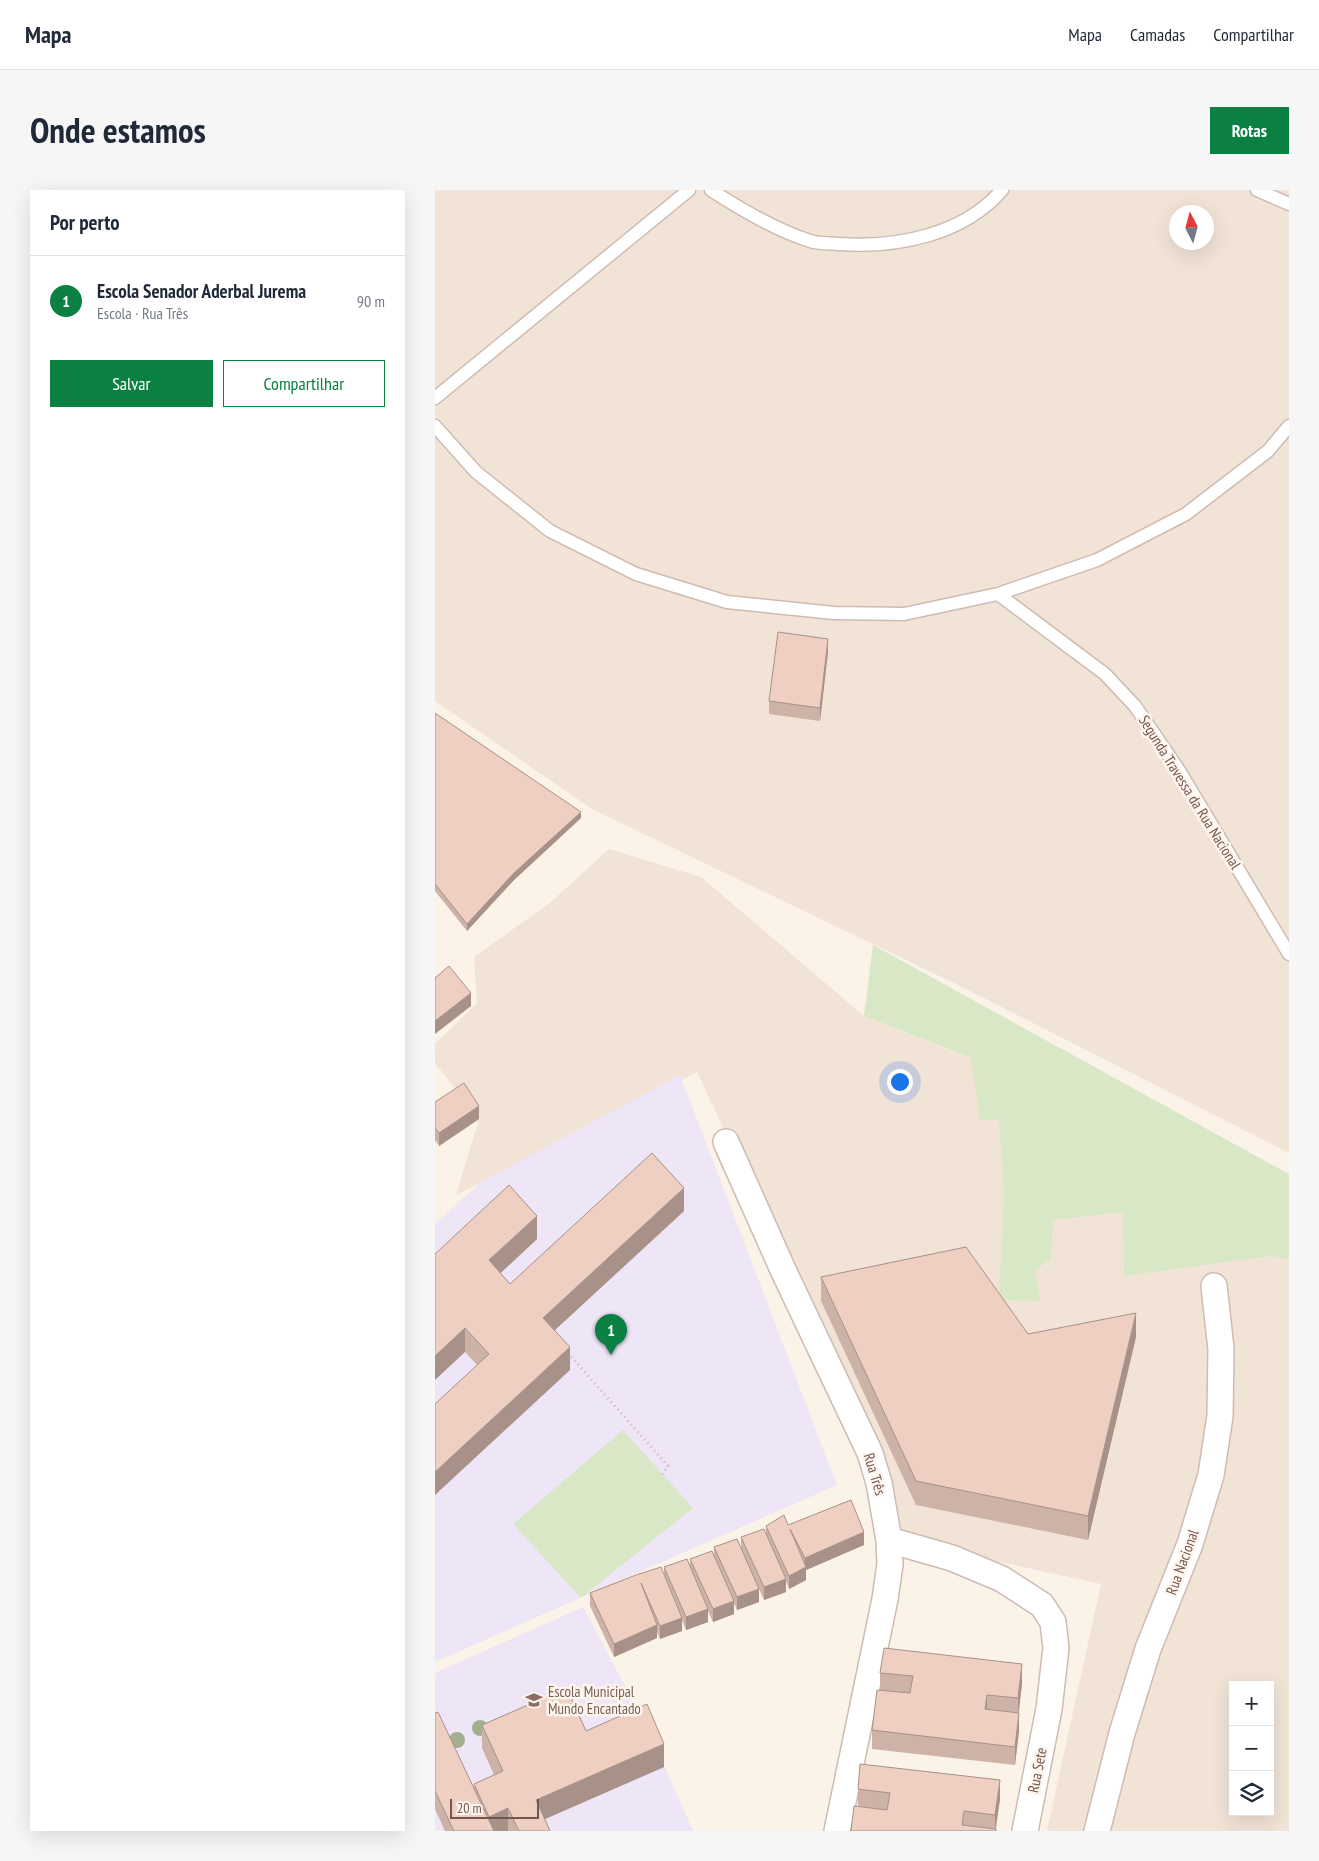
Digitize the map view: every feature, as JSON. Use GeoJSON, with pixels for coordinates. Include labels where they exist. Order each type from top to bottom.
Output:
{"type":"FeatureCollection","features":[{"type":"Feature","properties":{"kind":"street","name":"Rua Três"},"geometry":{"type":"LineString","coordinates":[[727,1142],[796,1299],[869,1453],[881,1491],[889,1540],[889,1564],[876,1647],[837,1831]]}},
{"type":"Feature","properties":{"kind":"street","name":"Rua Nacional"},"geometry":{"type":"LineString","coordinates":[[1097,1831],[1108,1784],[1145,1658],[1190,1544],[1211,1475],[1220,1416],[1221,1349],[1214,1286]]}},
{"type":"Feature","properties":{"kind":"street"},"geometry":{"type":"LineString","coordinates":[[796,1299],[824,1294]]}},
{"type":"Feature","properties":{"kind":"street","name":"Rua Sete"},"geometry":{"type":"LineString","coordinates":[[889,1540],[960,1562],[1001,1579],[1042,1605],[1053,1622],[1056,1648],[1049,1709],[1025,1831]]}},
{"type":"Feature","properties":{"kind":"lane"},"geometry":{"type":"LineString","coordinates":[[435,398],[689,190]]}},
{"type":"Feature","properties":{"kind":"lane"},"geometry":{"type":"LineString","coordinates":[[711,190],[757,219],[812,242],[868,246],[928,236],[964,221],[1002,190]]}},
{"type":"Feature","properties":{"kind":"lane"},"geometry":{"type":"LineString","coordinates":[[1257,190],[1289,204]]}},
{"type":"Feature","properties":{"kind":"lane"},"geometry":{"type":"LineString","coordinates":[[435,426],[476,472],[550,531],[636,574],[727,602],[834,613],[905,614],[998,594],[1097,560],[1186,514],[1268,451],[1289,426]]}},
{"type":"Feature","properties":{"kind":"lane","name":"Segunda Travessa da Rua Nacional"},"geometry":{"type":"LineString","coordinates":[[998,594],[1105,674],[1135,706],[1180,772],[1289,954]]}},
{"type":"Feature","properties":{"kind":"path"},"geometry":{"type":"LineString","coordinates":[[564,1348],[668,1466],[662,1474]]}},
{"type":"Feature","properties":{"kind":"shaded area"},"geometry":{"type":"Polygon","coordinates":[[[435,190],[1289,190],[1289,1153],[958,985],[592,809],[435,701],[435,190]]]}},
{"type":"Feature","properties":{"kind":"shaded area"},"geometry":{"type":"Polygon","coordinates":[[[609,849],[701,877],[864,1016],[1289,1185],[1289,1831],[1047,1831],[1101,1584],[890,1538],[877,1511],[777,1242],[697,1072],[456,1195],[479,1119],[435,1063],[435,1044],[477,1003],[474,957],[550,903],[609,849]]]}},
{"type":"Feature","properties":{"kind":"shaded area"},"geometry":{"type":"Polygon","coordinates":[[[680,1075],[837,1485],[435,1662],[435,1224],[481,1182],[680,1075]]]}},
{"type":"Feature","properties":{"kind":"shaded area","name":"Escola Municipal Mundo Encantado"},"geometry":{"type":"Polygon","coordinates":[[[583,1607],[647,1727],[693,1831],[435,1831],[435,1673],[583,1607]]]}},
{"type":"Feature","properties":{"kind":"green space"},"geometry":{"type":"Polygon","coordinates":[[[873,945],[1289,1174],[1289,1259],[1270,1256],[1124,1276],[1123,1212],[1053,1220],[1051,1258],[1035,1271],[1041,1301],[999,1300],[1004,1192],[999,1119],[980,1121],[971,1058],[864,1016],[873,945]]]}},
{"type":"Feature","properties":{"kind":"green space"},"geometry":{"type":"Polygon","coordinates":[[[623,1430],[693,1508],[581,1598],[513,1524],[623,1430]]]}},
{"type":"Feature","properties":{"kind":"building"},"geometry":{"type":"Polygon","coordinates":[[[778,632],[828,639],[820,708],[769,701],[778,632]]]}},
{"type":"Feature","properties":{"kind":"building"},"geometry":{"type":"Polygon","coordinates":[[[435,713],[581,812],[514,873],[467,924],[435,884],[435,713]]]}},
{"type":"Feature","properties":{"kind":"building"},"geometry":{"type":"Polygon","coordinates":[[[449,966],[471,993],[435,1021],[435,978],[449,966]]]}},
{"type":"Feature","properties":{"kind":"building"},"geometry":{"type":"Polygon","coordinates":[[[464,1083],[479,1106],[439,1133],[435,1128],[435,1102],[464,1083]]]}},
{"type":"Feature","properties":{"kind":"building"},"geometry":{"type":"Polygon","coordinates":[[[652,1153],[684,1188],[543,1318],[570,1347],[435,1472],[435,1404],[489,1354],[465,1328],[435,1356],[435,1254],[509,1185],[537,1216],[489,1260],[510,1284],[652,1153]]]}},
{"type":"Feature","properties":{"kind":"building"},"geometry":{"type":"Polygon","coordinates":[[[966,1247],[1028,1334],[1136,1313],[1088,1516],[916,1481],[821,1277],[966,1247]]]}},
{"type":"Feature","properties":{"kind":"building"},"geometry":{"type":"Polygon","coordinates":[[[851,1500],[864,1532],[805,1558],[790,1529],[806,1567],[789,1576],[766,1526],[784,1515],[788,1525],[851,1500]]]}},
{"type":"Feature","properties":{"kind":"building"},"geometry":{"type":"Polygon","coordinates":[[[764,1529],[786,1579],[764,1587],[741,1537],[764,1529]]]}},
{"type":"Feature","properties":{"kind":"building"},"geometry":{"type":"Polygon","coordinates":[[[737,1539],[759,1589],[737,1597],[714,1547],[737,1539]]]}},
{"type":"Feature","properties":{"kind":"building"},"geometry":{"type":"Polygon","coordinates":[[[712,1551],[734,1601],[713,1609],[690,1559],[712,1551]]]}},
{"type":"Feature","properties":{"kind":"building"},"geometry":{"type":"Polygon","coordinates":[[[687,1559],[708,1609],[686,1617],[664,1567],[687,1559]]]}},
{"type":"Feature","properties":{"kind":"building"},"geometry":{"type":"Polygon","coordinates":[[[661,1567],[682,1618],[660,1626],[641,1583],[657,1625],[614,1644],[590,1593],[661,1567]]]}},
{"type":"Feature","properties":{"kind":"building"},"geometry":{"type":"Polygon","coordinates":[[[884,1648],[1022,1664],[1018,1698],[987,1695],[985,1709],[1019,1713],[1015,1747],[872,1730],[877,1690],[910,1693],[913,1676],[880,1673],[884,1648]]]}},
{"type":"Feature","properties":{"kind":"building"},"geometry":{"type":"Polygon","coordinates":[[[567,1688],[586,1731],[647,1704],[664,1744],[536,1800],[550,1831],[519,1831],[508,1808],[489,1817],[474,1784],[503,1771],[482,1725],[567,1688]]]}},
{"type":"Feature","properties":{"kind":"building"},"geometry":{"type":"Polygon","coordinates":[[[438,1712],[494,1831],[454,1831],[435,1791],[435,1713],[438,1712]]]}},
{"type":"Feature","properties":{"kind":"building"},"geometry":{"type":"Polygon","coordinates":[[[860,1764],[1000,1780],[995,1815],[964,1811],[962,1825],[996,1829],[996,1831],[851,1831],[854,1806],[887,1810],[890,1793],[858,1789],[860,1764]]]}},
{"type":"Feature","properties":{"kind":"place","name":"Escola Senador Aderbal Jurema"},"geometry":{"type":"Point","coordinates":[611,1355]}},
{"type":"Feature","properties":{"kind":"place","name":"Escola Municipal Mundo Encantado"},"geometry":{"type":"Point","coordinates":[534,1700]}}]}
